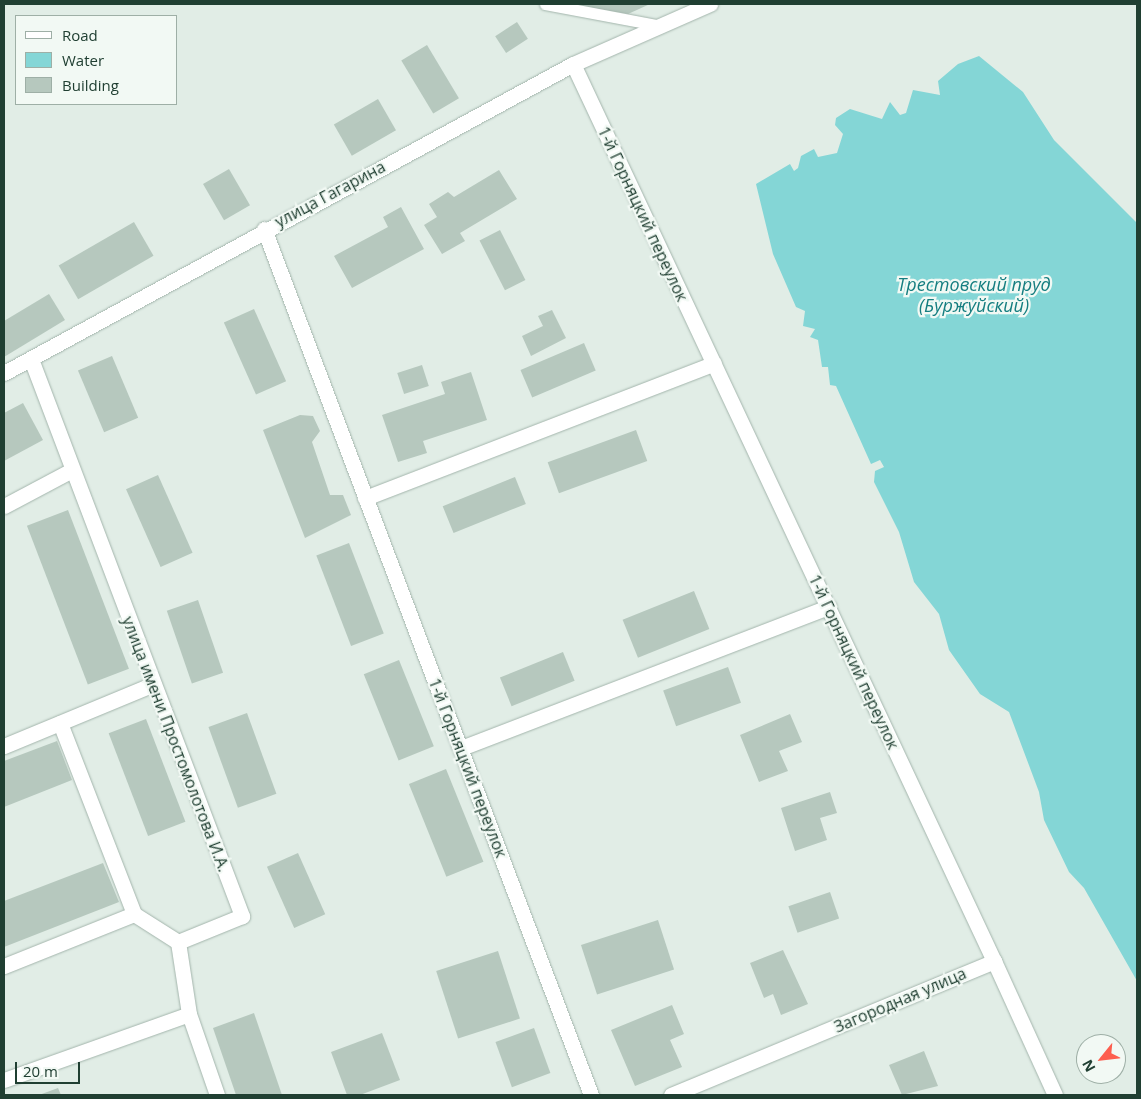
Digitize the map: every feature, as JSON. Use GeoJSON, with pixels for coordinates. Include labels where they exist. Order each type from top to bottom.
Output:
{"type":"FeatureCollection","features":[{"type":"Feature","properties":{"kind":"street","name":"улица Гагарина"},"geometry":{"type":"LineString","coordinates":[[4,373],[264,229],[573,64],[663,27],[710,4]]}},
{"type":"Feature","properties":{"kind":"street","name":"1-й Горняцкий переулок"},"geometry":{"type":"LineString","coordinates":[[573,64],[994,961]]}},
{"type":"Feature","properties":{"kind":"street","name":"1-й Горняцкий переулок"},"geometry":{"type":"LineString","coordinates":[[264,229],[461,748],[590,1095]]}},
{"type":"Feature","properties":{"kind":"street","name":"улица имени Простомолотова И.А."},"geometry":{"type":"LineString","coordinates":[[31,359],[70,470],[242,916],[178,942]]}},
{"type":"Feature","properties":{"kind":"street"},"geometry":{"type":"LineString","coordinates":[[365,498],[714,363]]}},
{"type":"Feature","properties":{"kind":"street"},"geometry":{"type":"LineString","coordinates":[[4,506],[70,470]]}},
{"type":"Feature","properties":{"kind":"street"},"geometry":{"type":"LineString","coordinates":[[461,748],[829,607]]}},
{"type":"Feature","properties":{"kind":"street"},"geometry":{"type":"LineString","coordinates":[[4,746],[154,684]]}},
{"type":"Feature","properties":{"kind":"street"},"geometry":{"type":"LineString","coordinates":[[60,723],[134,914],[178,942],[189,1014],[217,1095]]}},
{"type":"Feature","properties":{"kind":"street"},"geometry":{"type":"LineString","coordinates":[[4,966],[134,914]]}},
{"type":"Feature","properties":{"kind":"street"},"geometry":{"type":"LineString","coordinates":[[994,961],[1055,1095]]}},
{"type":"Feature","properties":{"kind":"street","name":"Загородная улица"},"geometry":{"type":"LineString","coordinates":[[671,1095],[994,961]]}},
{"type":"Feature","properties":{"kind":"street"},"geometry":{"type":"LineString","coordinates":[[4,1080],[189,1014]]}},
{"type":"Feature","properties":{"kind":"lane"},"geometry":{"type":"LineString","coordinates":[[545,4],[663,27]]}},
{"type":"Feature","properties":{"kind":"water","name":"Трестовский пруд (Буржуйский)"},"geometry":{"type":"Polygon","coordinates":[[[979,56],[1023,92],[1054,140],[1137,223],[1137,981],[1084,888],[1069,872],[1044,820],[1039,792],[1009,712],[980,694],[949,650],[939,614],[914,582],[899,532],[874,482],[875,471],[884,467],[880,460],[871,464],[836,386],[830,385],[828,367],[822,367],[818,340],[810,337],[815,329],[803,326],[805,311],[796,307],[773,254],[756,184],[790,164],[794,171],[798,168],[801,156],[814,149],[818,157],[837,153],[843,134],[835,125],[836,118],[850,109],[882,119],[890,102],[900,115],[906,113],[913,90],[940,95],[938,81],[958,64],[979,56]]]}},
{"type":"Feature","properties":{"kind":"building"},"geometry":{"type":"Polygon","coordinates":[[[569,4],[650,4],[628,14],[569,4]]]}},
{"type":"Feature","properties":{"kind":"building"},"geometry":{"type":"Polygon","coordinates":[[[517,22],[528,39],[506,53],[495,36],[517,22]]]}},
{"type":"Feature","properties":{"kind":"building"},"geometry":{"type":"Polygon","coordinates":[[[427,45],[459,98],[433,114],[401,60],[427,45]]]}},
{"type":"Feature","properties":{"kind":"building"},"geometry":{"type":"Polygon","coordinates":[[[378,99],[396,130],[352,156],[334,124],[378,99]]]}},
{"type":"Feature","properties":{"kind":"building"},"geometry":{"type":"Polygon","coordinates":[[[229,169],[250,205],[224,220],[203,184],[229,169]]]}},
{"type":"Feature","properties":{"kind":"building"},"geometry":{"type":"Polygon","coordinates":[[[499,170],[517,199],[460,233],[465,241],[442,254],[424,225],[437,217],[429,204],[448,192],[454,197],[499,170]]]}},
{"type":"Feature","properties":{"kind":"building"},"geometry":{"type":"Polygon","coordinates":[[[401,207],[424,249],[352,288],[334,256],[388,227],[383,217],[401,207]]]}},
{"type":"Feature","properties":{"kind":"building"},"geometry":{"type":"Polygon","coordinates":[[[134,222],[154,256],[78,299],[59,266],[134,222]]]}},
{"type":"Feature","properties":{"kind":"building"},"geometry":{"type":"Polygon","coordinates":[[[500,230],[525,280],[505,290],[480,240],[500,230]]]}},
{"type":"Feature","properties":{"kind":"building"},"geometry":{"type":"Polygon","coordinates":[[[49,294],[65,320],[4,357],[4,321],[49,294]]]}},
{"type":"Feature","properties":{"kind":"building"},"geometry":{"type":"Polygon","coordinates":[[[254,309],[286,381],[256,395],[224,322],[254,309]]]}},
{"type":"Feature","properties":{"kind":"building"},"geometry":{"type":"Polygon","coordinates":[[[552,310],[566,338],[531,356],[522,336],[543,326],[538,316],[552,310]]]}},
{"type":"Feature","properties":{"kind":"building"},"geometry":{"type":"Polygon","coordinates":[[[584,343],[596,371],[532,398],[520,370],[584,343]]]}},
{"type":"Feature","properties":{"kind":"building"},"geometry":{"type":"Polygon","coordinates":[[[112,356],[138,418],[104,432],[78,370],[112,356]]]}},
{"type":"Feature","properties":{"kind":"building"},"geometry":{"type":"Polygon","coordinates":[[[422,365],[429,386],[404,394],[397,373],[422,365]]]}},
{"type":"Feature","properties":{"kind":"building"},"geometry":{"type":"Polygon","coordinates":[[[471,372],[487,420],[423,441],[427,453],[398,462],[382,415],[445,394],[441,382],[471,372]]]}},
{"type":"Feature","properties":{"kind":"building"},"geometry":{"type":"Polygon","coordinates":[[[23,403],[43,440],[4,461],[4,413],[23,403]]]}},
{"type":"Feature","properties":{"kind":"building"},"geometry":{"type":"Polygon","coordinates":[[[300,415],[313,416],[320,431],[312,442],[330,495],[343,495],[351,515],[305,538],[263,430],[300,415]]]}},
{"type":"Feature","properties":{"kind":"building"},"geometry":{"type":"Polygon","coordinates":[[[636,430],[647,461],[559,493],[548,462],[636,430]]]}},
{"type":"Feature","properties":{"kind":"building"},"geometry":{"type":"Polygon","coordinates":[[[158,475],[193,553],[161,567],[126,489],[158,475]]]}},
{"type":"Feature","properties":{"kind":"building"},"geometry":{"type":"Polygon","coordinates":[[[515,477],[526,504],[454,533],[443,506],[515,477]]]}},
{"type":"Feature","properties":{"kind":"building"},"geometry":{"type":"Polygon","coordinates":[[[68,510],[129,669],[88,684],[27,526],[68,510]]]}},
{"type":"Feature","properties":{"kind":"building"},"geometry":{"type":"Polygon","coordinates":[[[349,543],[384,634],[351,646],[316,556],[349,543]]]}},
{"type":"Feature","properties":{"kind":"building"},"geometry":{"type":"Polygon","coordinates":[[[694,591],[709,629],[638,658],[623,620],[694,591]]]}},
{"type":"Feature","properties":{"kind":"building"},"geometry":{"type":"Polygon","coordinates":[[[198,600],[223,673],[192,684],[167,611],[198,600]]]}},
{"type":"Feature","properties":{"kind":"building"},"geometry":{"type":"Polygon","coordinates":[[[563,652],[575,681],[512,706],[500,677],[563,652]]]}},
{"type":"Feature","properties":{"kind":"building"},"geometry":{"type":"Polygon","coordinates":[[[399,660],[434,746],[399,760],[364,674],[399,660]]]}},
{"type":"Feature","properties":{"kind":"building"},"geometry":{"type":"Polygon","coordinates":[[[728,667],[741,703],[676,726],[663,691],[728,667]]]}},
{"type":"Feature","properties":{"kind":"building"},"geometry":{"type":"Polygon","coordinates":[[[247,713],[276,794],[238,808],[208,727],[247,713]]]}},
{"type":"Feature","properties":{"kind":"building"},"geometry":{"type":"Polygon","coordinates":[[[790,714],[802,742],[779,751],[788,771],[759,782],[740,735],[790,714]]]}},
{"type":"Feature","properties":{"kind":"building"},"geometry":{"type":"Polygon","coordinates":[[[146,719],[185,822],[148,836],[109,733],[146,719]]]}},
{"type":"Feature","properties":{"kind":"building"},"geometry":{"type":"Polygon","coordinates":[[[57,741],[72,780],[4,807],[4,761],[57,741]]]}},
{"type":"Feature","properties":{"kind":"building"},"geometry":{"type":"Polygon","coordinates":[[[446,769],[483,862],[446,877],[409,784],[446,769]]]}},
{"type":"Feature","properties":{"kind":"building"},"geometry":{"type":"Polygon","coordinates":[[[830,792],[837,813],[820,818],[827,840],[795,851],[781,808],[830,792]]]}},
{"type":"Feature","properties":{"kind":"building"},"geometry":{"type":"Polygon","coordinates":[[[298,853],[325,914],[294,928],[267,867],[298,853]]]}},
{"type":"Feature","properties":{"kind":"building"},"geometry":{"type":"Polygon","coordinates":[[[103,863],[119,902],[4,947],[4,901],[103,863]]]}},
{"type":"Feature","properties":{"kind":"building"},"geometry":{"type":"Polygon","coordinates":[[[830,892],[839,918],[798,933],[788,906],[830,892]]]}},
{"type":"Feature","properties":{"kind":"building"},"geometry":{"type":"Polygon","coordinates":[[[658,920],[674,969],[597,994],[581,945],[658,920]]]}},
{"type":"Feature","properties":{"kind":"building"},"geometry":{"type":"Polygon","coordinates":[[[783,950],[808,1004],[781,1015],[773,994],[764,998],[750,963],[783,950]]]}},
{"type":"Feature","properties":{"kind":"building"},"geometry":{"type":"Polygon","coordinates":[[[498,951],[520,1019],[458,1039],[436,971],[498,951]]]}},
{"type":"Feature","properties":{"kind":"building"},"geometry":{"type":"Polygon","coordinates":[[[672,1005],[684,1034],[670,1040],[682,1067],[635,1086],[611,1030],[672,1005]]]}},
{"type":"Feature","properties":{"kind":"building"},"geometry":{"type":"Polygon","coordinates":[[[254,1013],[282,1095],[236,1095],[213,1028],[254,1013]]]}},
{"type":"Feature","properties":{"kind":"building"},"geometry":{"type":"Polygon","coordinates":[[[534,1028],[550,1073],[512,1087],[495,1042],[534,1028]]]}},
{"type":"Feature","properties":{"kind":"building"},"geometry":{"type":"Polygon","coordinates":[[[382,1033],[400,1080],[360,1095],[347,1095],[331,1052],[382,1033]]]}},
{"type":"Feature","properties":{"kind":"building"},"geometry":{"type":"Polygon","coordinates":[[[924,1051],[938,1086],[902,1095],[889,1065],[924,1051]]]}},
{"type":"Feature","properties":{"kind":"building"},"geometry":{"type":"Polygon","coordinates":[[[58,1088],[61,1095],[39,1095],[58,1088]]]}}]}
